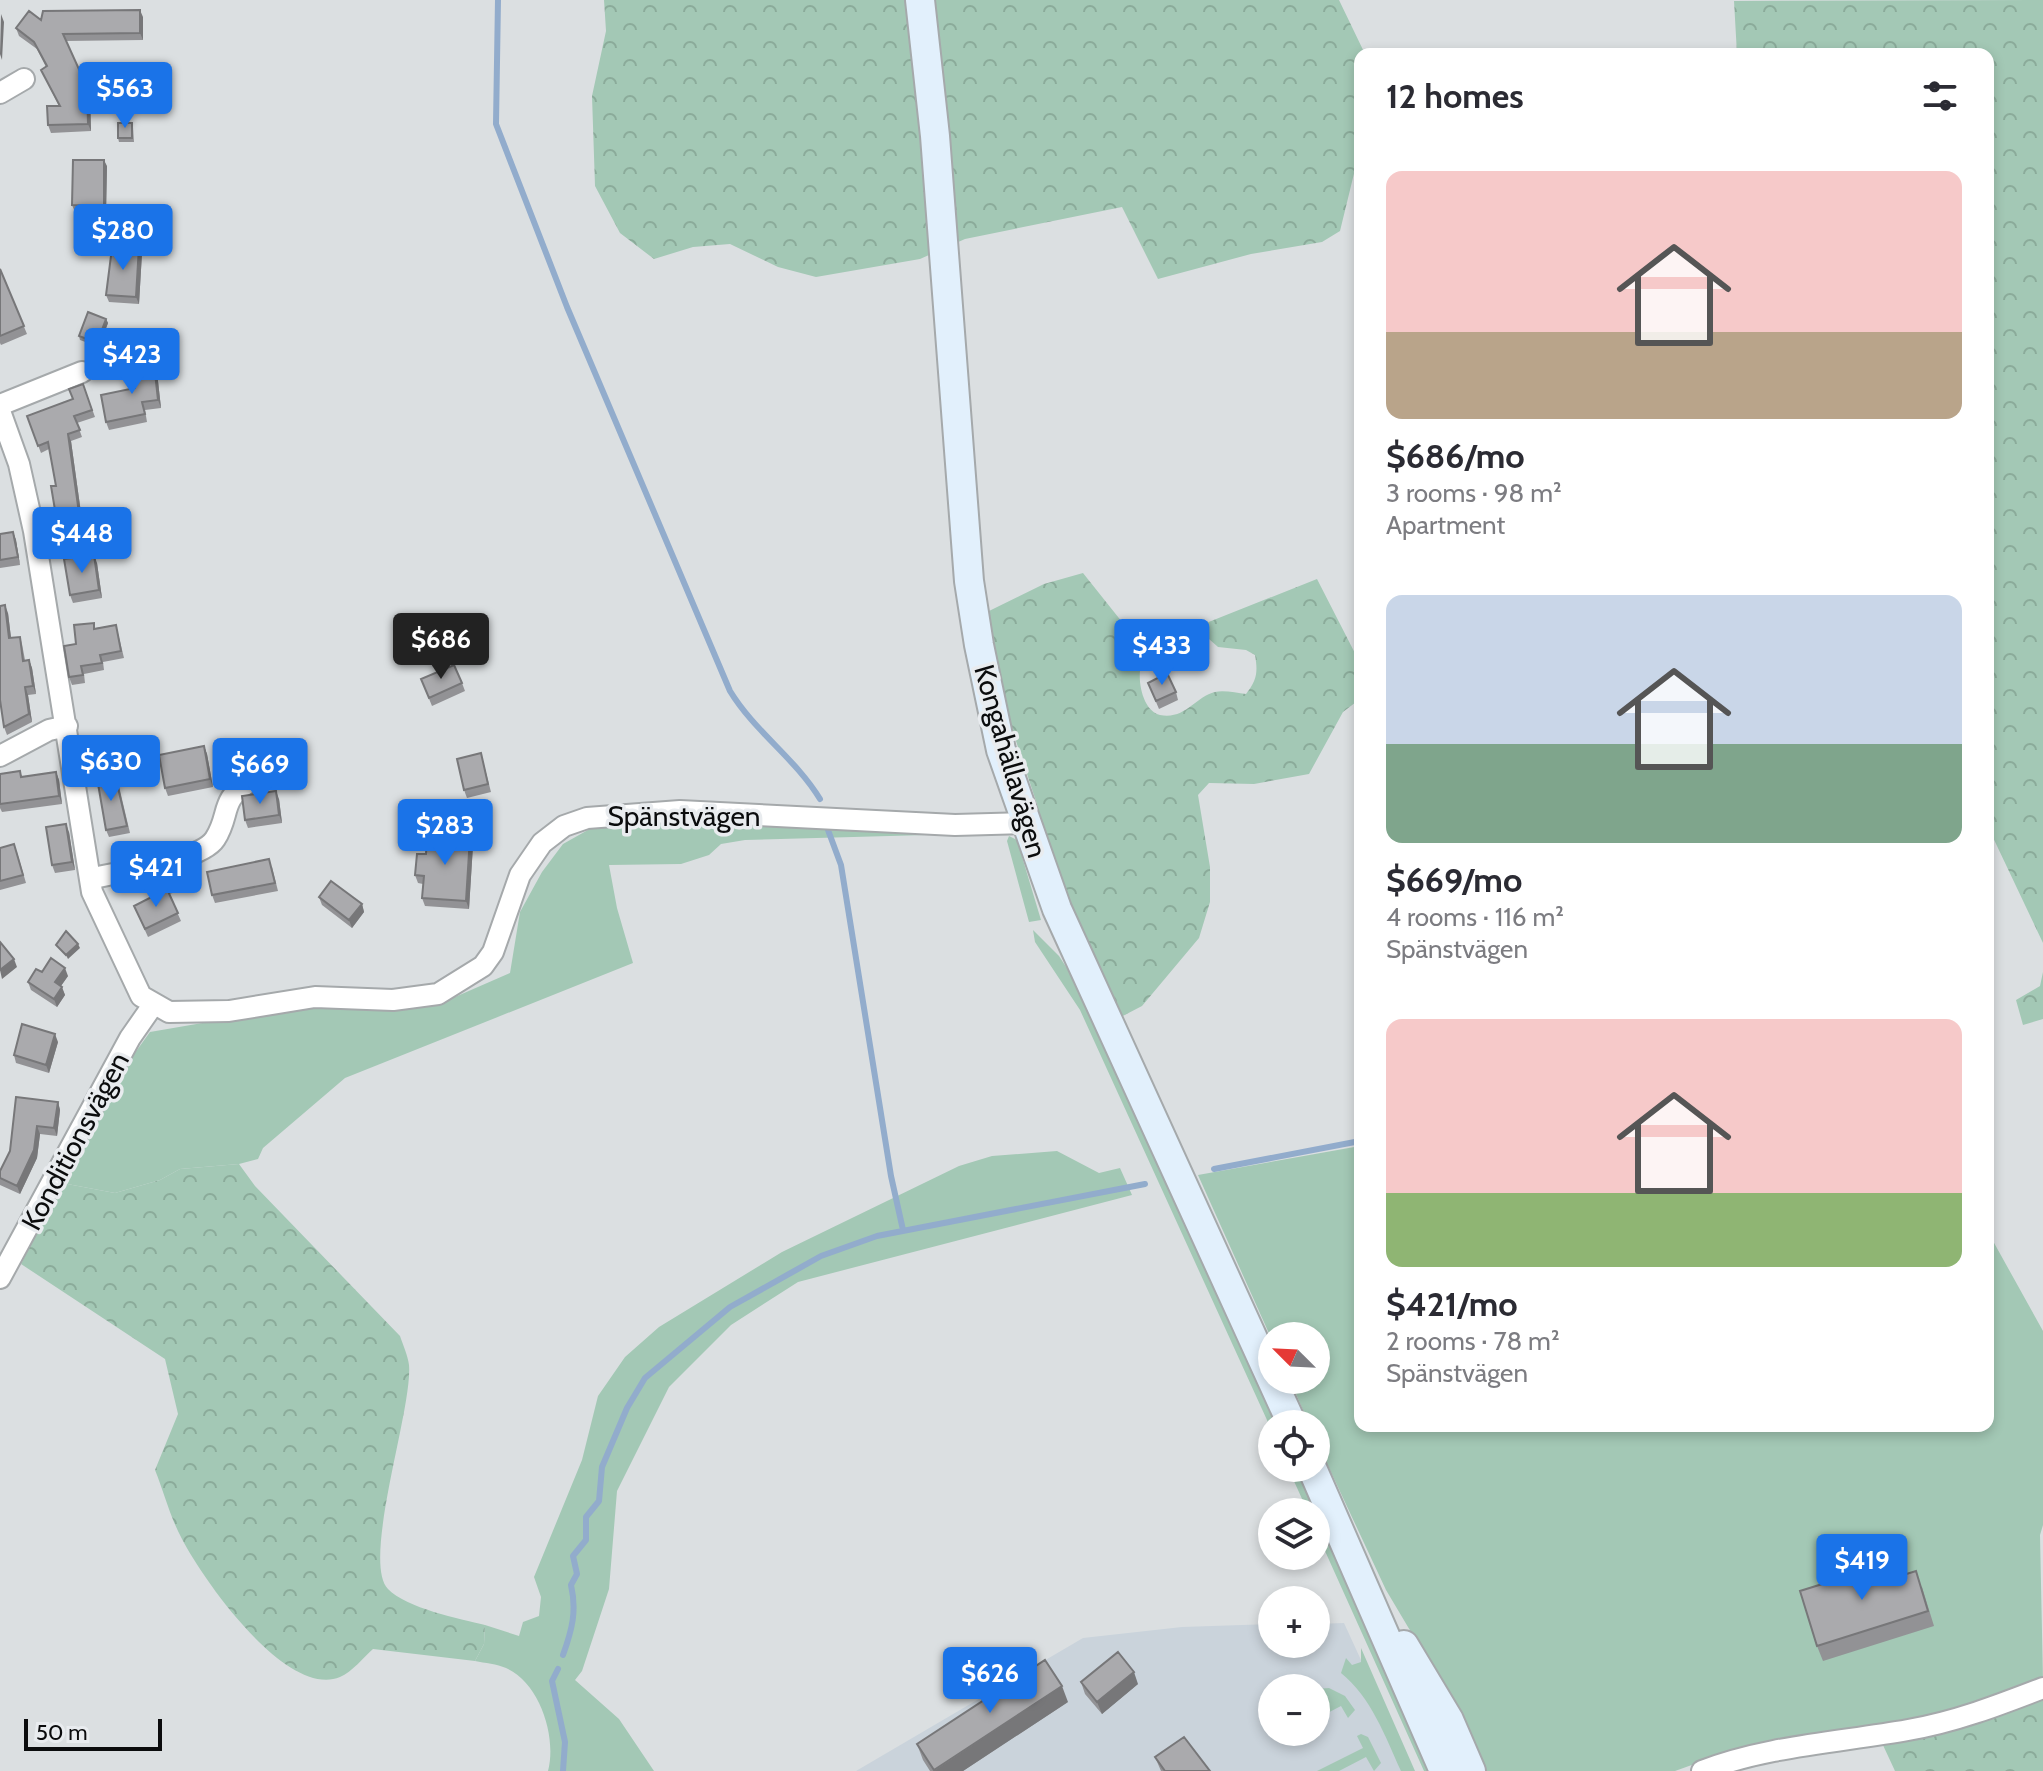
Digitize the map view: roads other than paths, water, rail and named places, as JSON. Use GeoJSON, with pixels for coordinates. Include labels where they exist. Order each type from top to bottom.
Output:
{"type":"FeatureCollection","features":[{"type":"Feature","properties":{"kind":"street","name":"Kongahällavägen"},"geometry":{"type":"LineString","coordinates":[[920,0],[935,136],[969,581],[993,716],[1024,823],[1057,909],[1286,1410]]}},
{"type":"Feature","properties":{"kind":"street"},"geometry":{"type":"LineString","coordinates":[[0,93],[24,79]]}},
{"type":"Feature","properties":{"kind":"street"},"geometry":{"type":"LineString","coordinates":[[0,405],[82,372]]}},
{"type":"Feature","properties":{"kind":"street"},"geometry":{"type":"LineString","coordinates":[[0,411],[19,464],[34,531],[95,900],[141,996],[153,1005]]}},
{"type":"Feature","properties":{"kind":"street"},"geometry":{"type":"LineString","coordinates":[[0,756],[49,730],[67,726]]}},
{"type":"Feature","properties":{"kind":"street"},"geometry":{"type":"LineString","coordinates":[[90,879],[199,852],[214,840],[230,794],[249,782]]}},
{"type":"Feature","properties":{"kind":"street","name":"Spänstvägen"},"geometry":{"type":"LineString","coordinates":[[153,1005],[185,1014],[315,997],[393,1000],[438,994],[473,974],[493,952],[512,890],[542,843],[564,826],[587,818],[680,811],[955,825],[1012,826],[1024,823]]}},
{"type":"Feature","properties":{"kind":"street","name":"Konditionsvägen"},"geometry":{"type":"LineString","coordinates":[[0,1278],[130,1038],[153,1005]]}},
{"type":"Feature","properties":{"kind":"street"},"geometry":{"type":"LineString","coordinates":[[1318,1482],[1369,1591],[1449,1720],[1471,1771]]}},
{"type":"Feature","properties":{"kind":"street"},"geometry":{"type":"LineString","coordinates":[[1369,1591],[1377,1623],[1444,1771]]}},
{"type":"Feature","properties":{"kind":"street"},"geometry":{"type":"LineString","coordinates":[[1702,1771],[1951,1720],[2043,1688]]}},
{"type":"Feature","properties":{"kind":"waterway"},"geometry":{"type":"LineString","coordinates":[[498,0],[496,124],[567,307],[730,691],[820,799]]}},
{"type":"Feature","properties":{"kind":"waterway"},"geometry":{"type":"LineString","coordinates":[[828,830],[841,865],[891,1176],[903,1230]]}},
{"type":"Feature","properties":{"kind":"waterway"},"geometry":{"type":"LineString","coordinates":[[1214,1169],[1354,1142]]}},
{"type":"Feature","properties":{"kind":"waterway"},"geometry":{"type":"LineString","coordinates":[[563,1655],[573,1612],[571,1585],[577,1574],[573,1556],[586,1540],[586,1517],[599,1501],[602,1467],[627,1408],[645,1378],[730,1307],[821,1256],[877,1236],[1145,1184]]}},
{"type":"Feature","properties":{"kind":"waterway"},"geometry":{"type":"LineString","coordinates":[[558,1669],[552,1681],[565,1742],[563,1771]]}}]}
